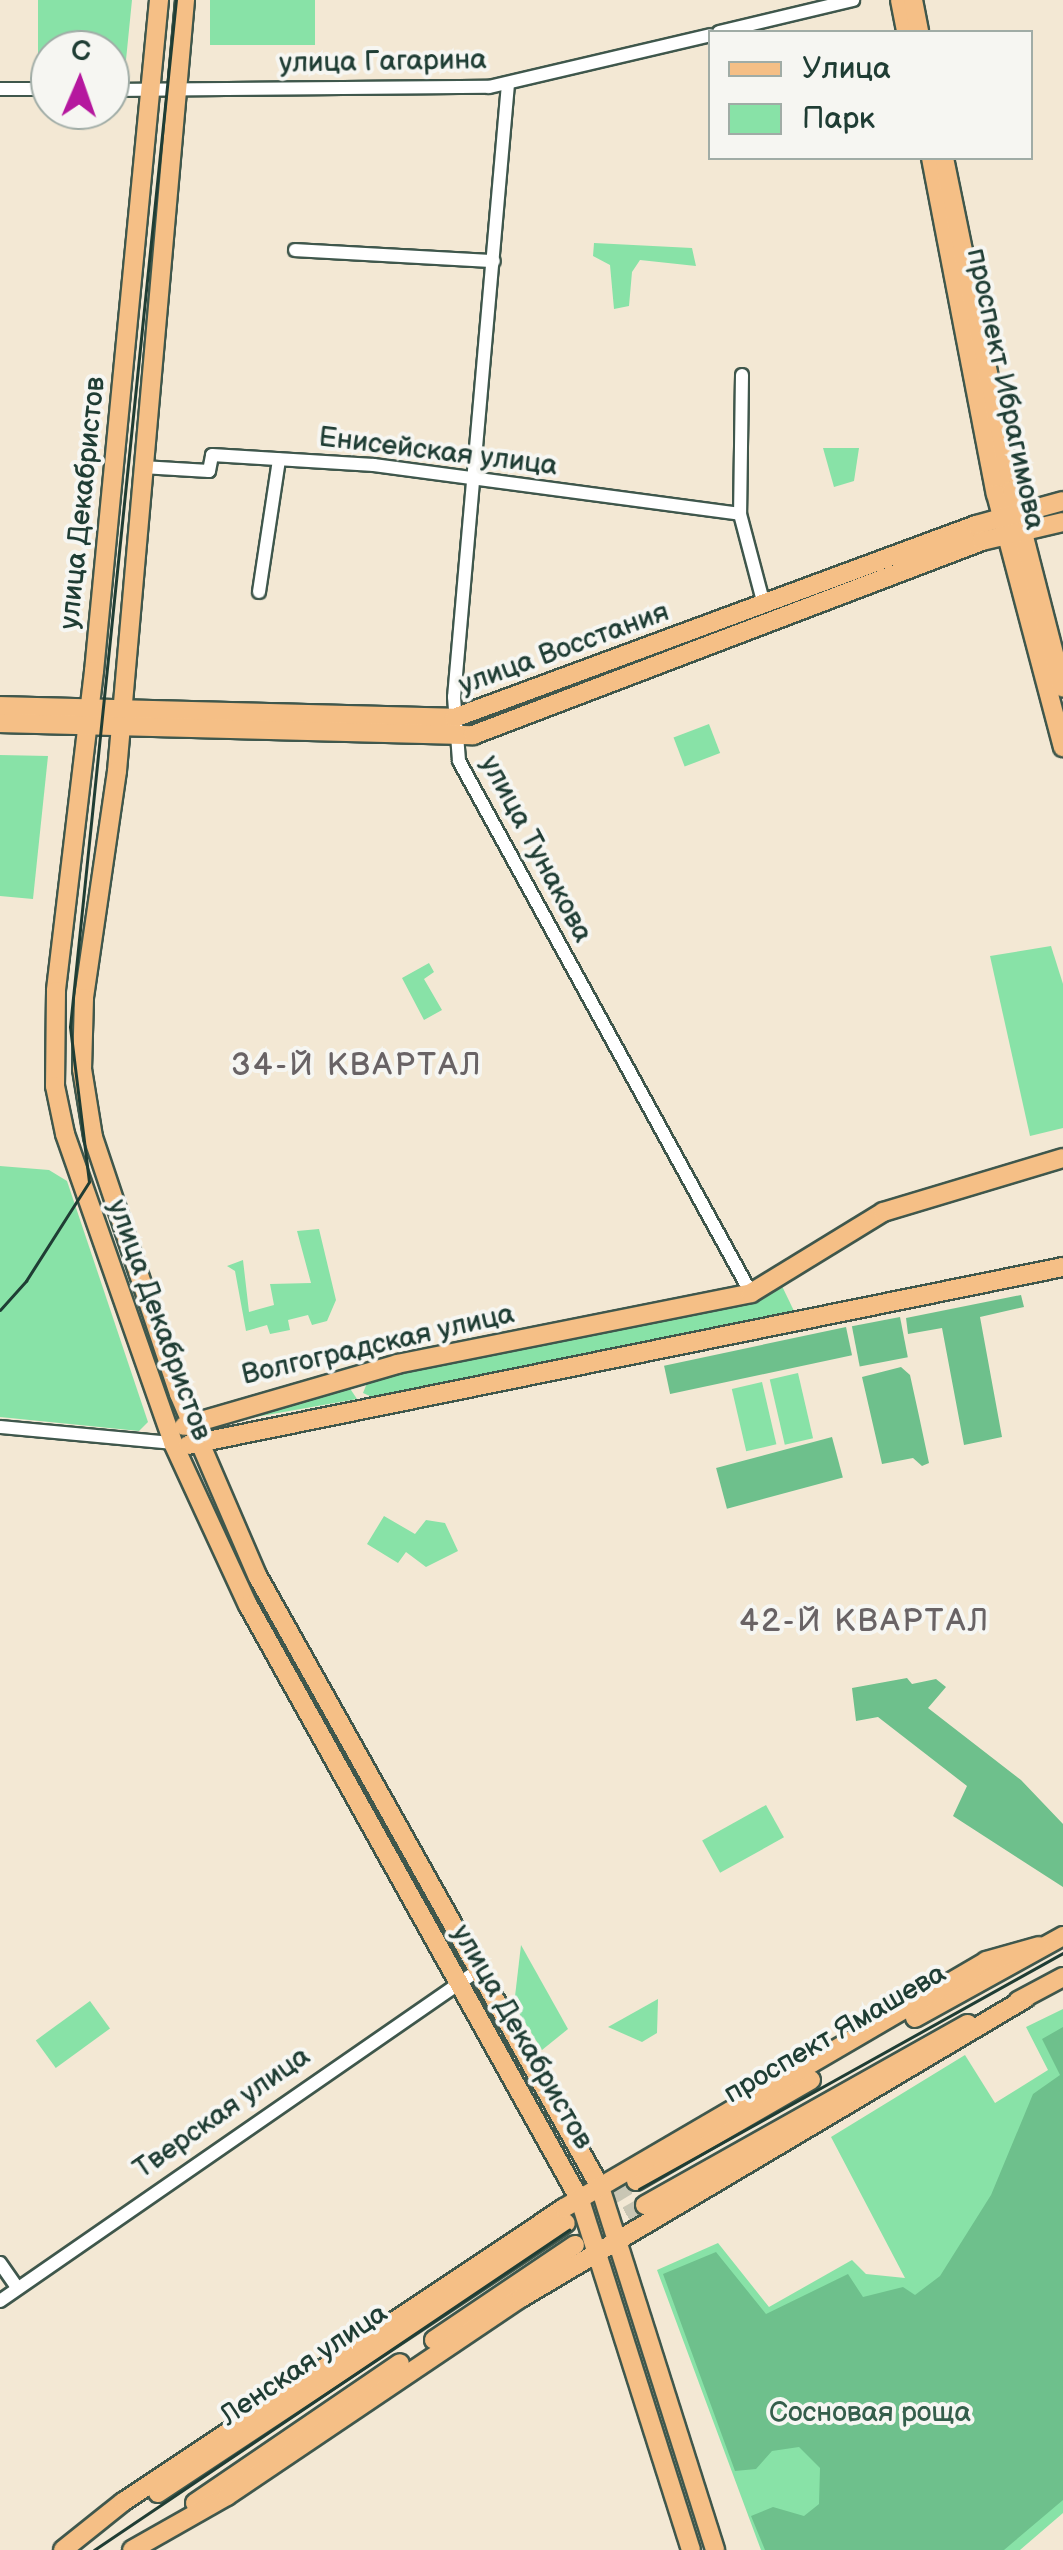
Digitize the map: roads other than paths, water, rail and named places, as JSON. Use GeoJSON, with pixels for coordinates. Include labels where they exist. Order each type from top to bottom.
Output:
{"type":"FeatureCollection","features":[{"type":"Feature","properties":{"kind":"main road","name":"улица Декабристов"},"geometry":{"type":"LineString","coordinates":[[159,0],[56,991],[55,1086],[72,1162],[173,1443],[257,1621],[580,2200],[600,2250],[690,2550]]}},
{"type":"Feature","properties":{"kind":"main road","name":"улица Декабристов"},"geometry":{"type":"LineString","coordinates":[[185,0],[120,716],[88,948],[82,1068],[98,1158],[190,1420],[258,1577],[600,2187],[715,2550]]}},
{"type":"Feature","properties":{"kind":"main road"},"geometry":{"type":"LineString","coordinates":[[900,0],[906,30]]}},
{"type":"Feature","properties":{"kind":"main road"},"geometry":{"type":"LineString","coordinates":[[913,0],[919,30]]}},
{"type":"Feature","properties":{"kind":"main road","name":"проспект Ибрагимова"},"geometry":{"type":"LineString","coordinates":[[930,160],[1063,747]]}},
{"type":"Feature","properties":{"kind":"main road","name":"проспект Ибрагимова"},"geometry":{"type":"LineString","coordinates":[[944,160],[1012,523],[1063,688]]}},
{"type":"Feature","properties":{"kind":"main road","name":"улица Восстания"},"geometry":{"type":"LineString","coordinates":[[0,723],[120,716],[455,728],[1012,523],[1063,500]]}},
{"type":"Feature","properties":{"kind":"main road","name":"улица Восстания"},"geometry":{"type":"LineString","coordinates":[[455,728],[764,605],[1012,523],[1063,522]]}},
{"type":"Feature","properties":{"kind":"main road","name":"улица Восстания"},"geometry":{"type":"LineString","coordinates":[[0,706],[86,716]]}},
{"type":"Feature","properties":{"kind":"main road","name":"Волгоградская улица"},"geometry":{"type":"LineString","coordinates":[[190,1420],[366,1374],[751,1293],[883,1212],[1063,1158]]}},
{"type":"Feature","properties":{"kind":"main road"},"geometry":{"type":"LineString","coordinates":[[173,1443],[200,1446],[1063,1267]]}},
{"type":"Feature","properties":{"kind":"main road"},"geometry":{"type":"LineString","coordinates":[[366,1374],[358,1393],[368,1410]]}},
{"type":"Feature","properties":{"kind":"main road"},"geometry":{"type":"LineString","coordinates":[[173,1443],[190,1420]]}},
{"type":"Feature","properties":{"kind":"main road"},"geometry":{"type":"LineString","coordinates":[[66,2550],[123,2502],[600,2187],[986,1961],[1053,1939]]}},
{"type":"Feature","properties":{"kind":"main road","name":"проспект Ямашева"},"geometry":{"type":"LineString","coordinates":[[636,2182],[1053,1939]]}},
{"type":"Feature","properties":{"kind":"main road","name":"проспект Ямашева"},"geometry":{"type":"LineString","coordinates":[[645,2205],[934,2040],[1062,1977]]}},
{"type":"Feature","properties":{"kind":"main road"},"geometry":{"type":"LineString","coordinates":[[141,2548],[619,2238],[1026,1998]]}},
{"type":"Feature","properties":{"kind":"main road","name":"Ленская улица"},"geometry":{"type":"LineString","coordinates":[[66,2550],[566,2223]]}},
{"type":"Feature","properties":{"kind":"main road","name":"Ленская улица"},"geometry":{"type":"LineString","coordinates":[[141,2548],[575,2245]]}},
{"type":"Feature","properties":{"kind":"street"},"geometry":{"type":"LineString","coordinates":[[727,30],[853,0]]}},
{"type":"Feature","properties":{"kind":"street","name":"улица Гагарина"},"geometry":{"type":"LineString","coordinates":[[130,90],[508,84],[708,35]]}},
{"type":"Feature","properties":{"kind":"street","name":"улица Тунакова"},"geometry":{"type":"LineString","coordinates":[[508,84],[455,728],[460,764],[751,1293]]}},
{"type":"Feature","properties":{"kind":"street"},"geometry":{"type":"LineString","coordinates":[[0,89],[30,89]]}},
{"type":"Feature","properties":{"kind":"street"},"geometry":{"type":"LineString","coordinates":[[295,250],[494,261]]}},
{"type":"Feature","properties":{"kind":"street"},"geometry":{"type":"LineString","coordinates":[[742,376],[740,514],[764,605]]}},
{"type":"Feature","properties":{"kind":"street","name":"Енисейская улица"},"geometry":{"type":"LineString","coordinates":[[142,468],[209,471],[212,455],[406,468],[474,481],[740,514]]}},
{"type":"Feature","properties":{"kind":"street"},"geometry":{"type":"LineString","coordinates":[[259,592],[279,460]]}},
{"type":"Feature","properties":{"kind":"street"},"geometry":{"type":"LineString","coordinates":[[0,1426],[173,1443]]}},
{"type":"Feature","properties":{"kind":"street","name":"Тверская улица"},"geometry":{"type":"LineString","coordinates":[[0,2301],[16,2286],[476,1971]]}},
{"type":"Feature","properties":{"kind":"street"},"geometry":{"type":"LineString","coordinates":[[0,2263],[16,2286]]}},
{"type":"Feature","properties":{"kind":"tunnel"},"geometry":{"type":"LineString","coordinates":[[566,2223],[636,2181]]}},
{"type":"Feature","properties":{"kind":"tunnel"},"geometry":{"type":"LineString","coordinates":[[580,2242],[645,2205]]}},
{"type":"Feature","properties":{"kind":"tram line"},"geometry":{"type":"LineString","coordinates":[[0,1310],[26,1281],[89,1182],[70,1027],[176,0]]}},
{"type":"Feature","properties":{"kind":"tram line"},"geometry":{"type":"LineString","coordinates":[[639,2189],[1063,1953]]}},
{"type":"Feature","properties":{"kind":"tram line"},"geometry":{"type":"LineString","coordinates":[[94,2550],[569,2230]]}},
{"type":"Feature","properties":{"kind":"district","name":"34-Й КВАРТАЛ"},"geometry":{"type":"Point","coordinates":[357,1066]}},
{"type":"Feature","properties":{"kind":"district","name":"42-Й КВАРТАЛ"},"geometry":{"type":"Point","coordinates":[865,1622]}},
{"type":"Feature","properties":{"kind":"park label","name":"Сосновая роща"},"geometry":{"type":"Point","coordinates":[870,2413]}}]}
